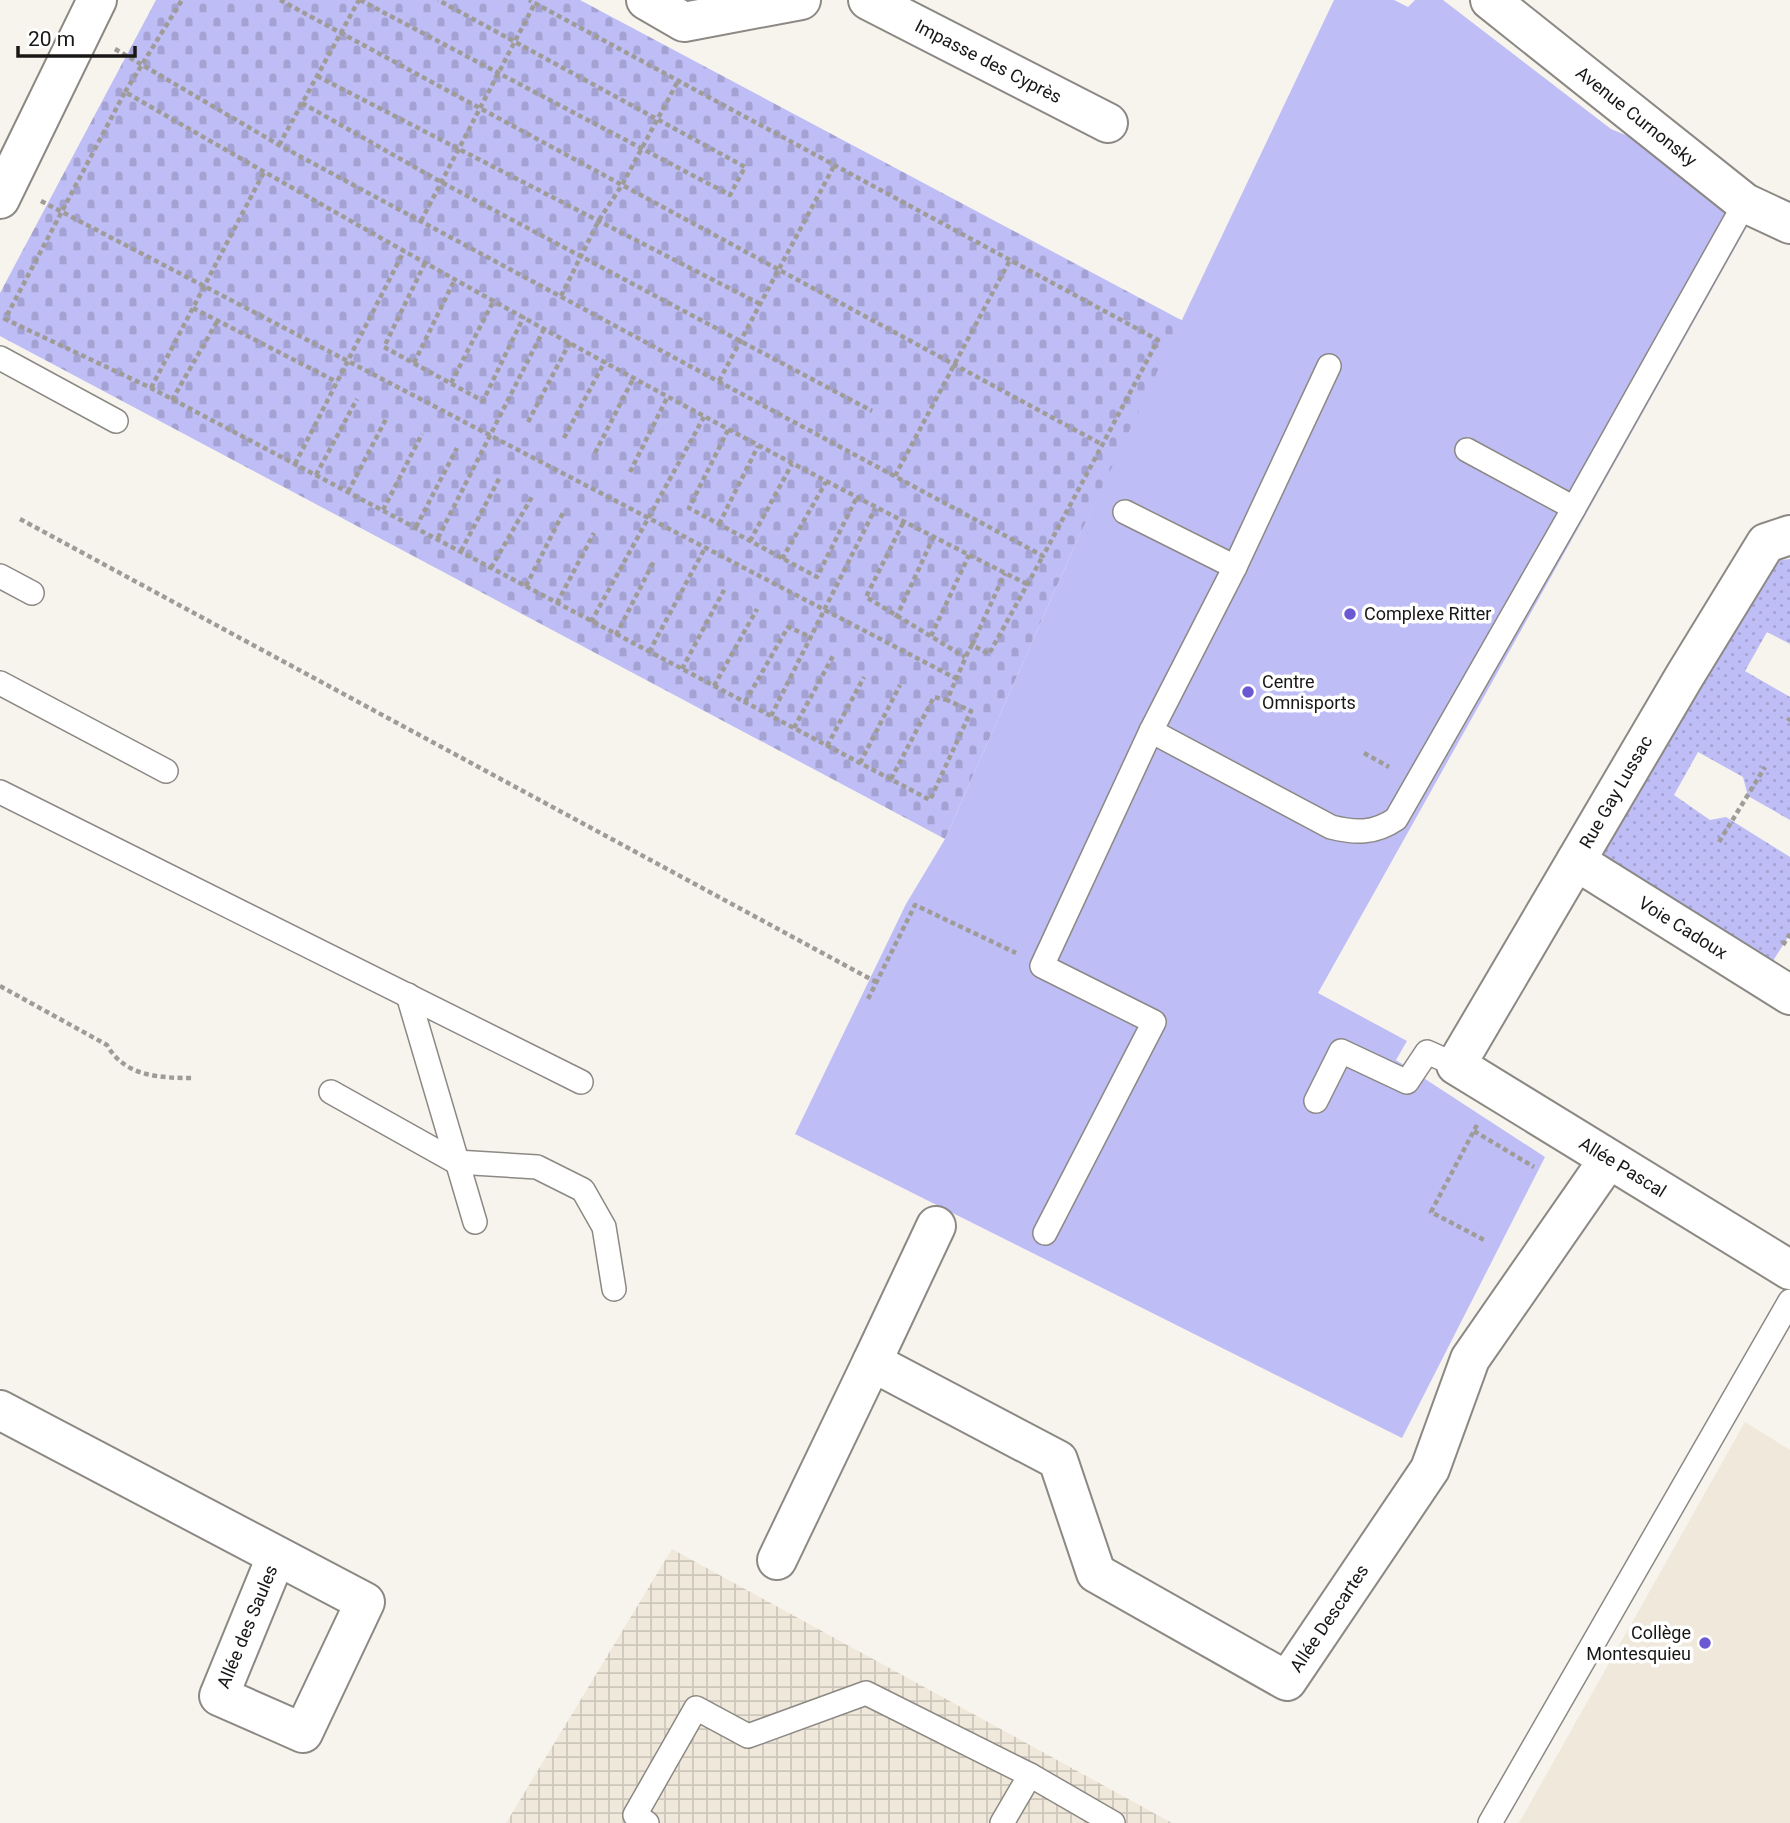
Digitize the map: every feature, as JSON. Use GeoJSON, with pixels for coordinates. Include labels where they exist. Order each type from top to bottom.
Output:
{"type":"FeatureCollection","features":[{"type":"Feature","properties":{"kind":"street"},"geometry":{"type":"LineString","coordinates":[[646,0],[684,22],[737,6],[801,0]]}},
{"type":"Feature","properties":{"kind":"street","name":"Impasse des Cyprès"},"geometry":{"type":"LineString","coordinates":[[869,0],[1108,123]]}},
{"type":"Feature","properties":{"kind":"street","name":"Avenue Curnonsky"},"geometry":{"type":"LineString","coordinates":[[1506,5],[1638,121],[1745,203],[1790,223]]}},
{"type":"Feature","properties":{"kind":"street"},"geometry":{"type":"LineString","coordinates":[[4,192],[91,14]]}},
{"type":"Feature","properties":{"kind":"street","name":"Rue Gay Lussac"},"geometry":{"type":"LineString","coordinates":[[1456,1065],[1684,677],[1778,539]]}},
{"type":"Feature","properties":{"kind":"street","name":"Voie Cadoux"},"geometry":{"type":"LineString","coordinates":[[1576,861],[1790,995]]}},
{"type":"Feature","properties":{"kind":"street","name":"Allée Pascal"},"geometry":{"type":"LineString","coordinates":[[1456,1065],[1790,1270]]}},
{"type":"Feature","properties":{"kind":"street","name":"Allée Descartes"},"geometry":{"type":"LineString","coordinates":[[872,1362],[1058,1460],[1096,1573],[1287,1681],[1430,1469],[1470,1359],[1608,1160]]}},
{"type":"Feature","properties":{"kind":"street"},"geometry":{"type":"LineString","coordinates":[[777,1560],[936,1226]]}},
{"type":"Feature","properties":{"kind":"street","name":"Allée des Saules"},"geometry":{"type":"LineString","coordinates":[[0,1410],[365,1602],[303,1733],[219,1696],[276,1557]]}},
{"type":"Feature","properties":{"kind":"lane"},"geometry":{"type":"LineString","coordinates":[[1152,732],[1331,827],[1353,832],[1387,826],[1396,819],[1745,203]]}},
{"type":"Feature","properties":{"kind":"lane"},"geometry":{"type":"LineString","coordinates":[[0,358],[116,421]]}},
{"type":"Feature","properties":{"kind":"lane"},"geometry":{"type":"LineString","coordinates":[[1045,1233],[1154,1023],[1042,966],[1329,366]]}},
{"type":"Feature","properties":{"kind":"lane"},"geometry":{"type":"LineString","coordinates":[[1467,450],[1574,508]]}},
{"type":"Feature","properties":{"kind":"lane"},"geometry":{"type":"LineString","coordinates":[[1125,512],[1235,567]]}},
{"type":"Feature","properties":{"kind":"lane"},"geometry":{"type":"LineString","coordinates":[[0,576],[32,593]]}},
{"type":"Feature","properties":{"kind":"lane"},"geometry":{"type":"LineString","coordinates":[[0,683],[166,771]]}},
{"type":"Feature","properties":{"kind":"lane"},"geometry":{"type":"LineString","coordinates":[[0,792],[581,1082]]}},
{"type":"Feature","properties":{"kind":"lane"},"geometry":{"type":"LineString","coordinates":[[408,995],[475,1222]]}},
{"type":"Feature","properties":{"kind":"lane"},"geometry":{"type":"LineString","coordinates":[[1316,1101],[1341,1051],[1407,1082],[1427,1052],[1456,1065]]}},
{"type":"Feature","properties":{"kind":"lane"},"geometry":{"type":"LineString","coordinates":[[331,1092],[456,1162],[537,1167],[583,1189],[604,1227],[614,1289]]}},
{"type":"Feature","properties":{"kind":"lane"},"geometry":{"type":"LineString","coordinates":[[1490,1823],[1790,1301]]}},
{"type":"Feature","properties":{"kind":"lane"},"geometry":{"type":"LineString","coordinates":[[647,1823],[635,1815],[696,1708],[748,1736],[866,1693],[1031,1775],[1114,1823]]}},
{"type":"Feature","properties":{"kind":"lane"},"geometry":{"type":"LineString","coordinates":[[1002,1823],[1031,1775]]}},
{"type":"Feature","properties":{"kind":"path"},"geometry":{"type":"LineString","coordinates":[[182,0],[139,66],[5,319],[150,388],[930,800],[971,711],[934,697],[891,779]]}},
{"type":"Feature","properties":{"kind":"path"},"geometry":{"type":"LineString","coordinates":[[280,0],[1102,444]]}},
{"type":"Feature","properties":{"kind":"path"},"geometry":{"type":"LineString","coordinates":[[279,145],[360,0],[730,195],[745,167],[438,0]]}},
{"type":"Feature","properties":{"kind":"path"},"geometry":{"type":"LineString","coordinates":[[528,0],[1158,340],[989,653],[972,645]]}},
{"type":"Feature","properties":{"kind":"path"},"geometry":{"type":"LineString","coordinates":[[421,220],[535,3]]}},
{"type":"Feature","properties":{"kind":"path"},"geometry":{"type":"LineString","coordinates":[[91,14],[139,66],[279,145],[1043,556]]}},
{"type":"Feature","properties":{"kind":"path"},"geometry":{"type":"LineString","coordinates":[[317,76],[760,303]]}},
{"type":"Feature","properties":{"kind":"path"},"geometry":{"type":"LineString","coordinates":[[561,296],[599,220],[622,185],[678,81]]}},
{"type":"Feature","properties":{"kind":"path"},"geometry":{"type":"LineString","coordinates":[[125,92],[425,263],[704,417],[875,509],[1027,584]]}},
{"type":"Feature","properties":{"kind":"path"},"geometry":{"type":"LineString","coordinates":[[302,103],[441,182],[739,343],[872,411]]}},
{"type":"Feature","properties":{"kind":"path"},"geometry":{"type":"LineString","coordinates":[[719,381],[834,166]]}},
{"type":"Feature","properties":{"kind":"path"},"geometry":{"type":"LineString","coordinates":[[150,388],[264,172]]}},
{"type":"Feature","properties":{"kind":"path"},"geometry":{"type":"LineString","coordinates":[[4,192],[61,211],[957,679]]}},
{"type":"Feature","properties":{"kind":"path"},"geometry":{"type":"LineString","coordinates":[[295,464],[404,251]]}},
{"type":"Feature","properties":{"kind":"path"},"geometry":{"type":"LineString","coordinates":[[895,476],[1010,260]]}},
{"type":"Feature","properties":{"kind":"path"},"geometry":{"type":"LineString","coordinates":[[425,263],[384,347],[483,401],[524,316]]}},
{"type":"Feature","properties":{"kind":"path"},"geometry":{"type":"LineString","coordinates":[[414,363],[455,279]]}},
{"type":"Feature","properties":{"kind":"path"},"geometry":{"type":"LineString","coordinates":[[450,383],[494,300]]}},
{"type":"Feature","properties":{"kind":"path"},"geometry":{"type":"LineString","coordinates":[[193,308],[337,382]]}},
{"type":"Feature","properties":{"kind":"path"},"geometry":{"type":"LineString","coordinates":[[172,400],[218,320]]}},
{"type":"Feature","properties":{"kind":"path"},"geometry":{"type":"LineString","coordinates":[[438,538],[545,327]]}},
{"type":"Feature","properties":{"kind":"path"},"geometry":{"type":"LineString","coordinates":[[528,422],[570,342]]}},
{"type":"Feature","properties":{"kind":"path"},"geometry":{"type":"LineString","coordinates":[[564,438],[605,361]]}},
{"type":"Feature","properties":{"kind":"path"},"geometry":{"type":"LineString","coordinates":[[595,453],[634,377]]}},
{"type":"Feature","properties":{"kind":"path"},"geometry":{"type":"LineString","coordinates":[[630,472],[668,397]]}},
{"type":"Feature","properties":{"kind":"path"},"geometry":{"type":"LineString","coordinates":[[316,475],[357,399]]}},
{"type":"Feature","properties":{"kind":"path"},"geometry":{"type":"LineString","coordinates":[[348,492],[387,417]]}},
{"type":"Feature","properties":{"kind":"path"},"geometry":{"type":"LineString","coordinates":[[592,622],[704,417]]}},
{"type":"Feature","properties":{"kind":"path"},"geometry":{"type":"LineString","coordinates":[[728,430],[689,508],[782,559],[817,577],[856,499]]}},
{"type":"Feature","properties":{"kind":"path"},"geometry":{"type":"LineString","coordinates":[[383,510],[422,434]]}},
{"type":"Feature","properties":{"kind":"path"},"geometry":{"type":"LineString","coordinates":[[719,524],[758,446]]}},
{"type":"Feature","properties":{"kind":"path"},"geometry":{"type":"LineString","coordinates":[[416,527],[457,448]]}},
{"type":"Feature","properties":{"kind":"path"},"geometry":{"type":"LineString","coordinates":[[750,541],[792,464]]}},
{"type":"Feature","properties":{"kind":"path"},"geometry":{"type":"LineString","coordinates":[[461,551],[500,477]]}},
{"type":"Feature","properties":{"kind":"path"},"geometry":{"type":"LineString","coordinates":[[782,559],[826,482]]}},
{"type":"Feature","properties":{"kind":"path"},"geometry":{"type":"LineString","coordinates":[[491,568],[533,495]]}},
{"type":"Feature","properties":{"kind":"path"},"geometry":{"type":"LineString","coordinates":[[771,716],[875,509]]}},
{"type":"Feature","properties":{"kind":"path"},"geometry":{"type":"LineString","coordinates":[[526,586],[563,513]]}},
{"type":"Feature","properties":{"kind":"path"},"geometry":{"type":"LineString","coordinates":[[20,519],[876,982]]}},
{"type":"Feature","properties":{"kind":"path"},"geometry":{"type":"LineString","coordinates":[[903,523],[866,597],[896,618],[965,657]]}},
{"type":"Feature","properties":{"kind":"path"},"geometry":{"type":"LineString","coordinates":[[557,603],[594,533]]}},
{"type":"Feature","properties":{"kind":"path"},"geometry":{"type":"LineString","coordinates":[[896,618],[933,538]]}},
{"type":"Feature","properties":{"kind":"path"},"geometry":{"type":"LineString","coordinates":[[649,652],[705,548]]}},
{"type":"Feature","properties":{"kind":"path"},"geometry":{"type":"LineString","coordinates":[[931,636],[969,555]]}},
{"type":"Feature","properties":{"kind":"path"},"geometry":{"type":"LineString","coordinates":[[616,635],[654,561]]}},
{"type":"Feature","properties":{"kind":"path"},"geometry":{"type":"LineString","coordinates":[[947,700],[1005,573]]}},
{"type":"Feature","properties":{"kind":"path"},"geometry":{"type":"LineString","coordinates":[[682,669],[724,590]]}},
{"type":"Feature","properties":{"kind":"path"},"geometry":{"type":"LineString","coordinates":[[714,686],[757,609]]}},
{"type":"Feature","properties":{"kind":"path"},"geometry":{"type":"LineString","coordinates":[[745,702],[788,627],[811,637]]}},
{"type":"Feature","properties":{"kind":"path"},"geometry":{"type":"LineString","coordinates":[[794,728],[833,656]]}},
{"type":"Feature","properties":{"kind":"path"},"geometry":{"type":"LineString","coordinates":[[827,746],[864,677]]}},
{"type":"Feature","properties":{"kind":"path"},"geometry":{"type":"LineString","coordinates":[[860,763],[900,685]]}},
{"type":"Feature","properties":{"kind":"path"},"geometry":{"type":"LineString","coordinates":[[1719,842],[1765,767]]}},
{"type":"Feature","properties":{"kind":"path"},"geometry":{"type":"LineString","coordinates":[[868,999],[915,905],[1042,966]]}},
{"type":"Feature","properties":{"kind":"path"},"geometry":{"type":"LineString","coordinates":[[0,986],[107,1045],[117,1062],[157,1079],[194,1079]]}},
{"type":"Feature","properties":{"kind":"path"},"geometry":{"type":"LineString","coordinates":[[1486,1241],[1431,1212],[1496,1090]]}},
{"type":"Feature","properties":{"kind":"path"},"geometry":{"type":"LineString","coordinates":[[1474,1131],[1534,1167]]}},
{"type":"Feature","properties":{"kind":"shaded area","name":"Collège Montesquieu"},"geometry":{"type":"Polygon","coordinates":[[[1745,1422],[1790,1450],[1790,1823],[1519,1823],[1745,1422]]]}},
{"type":"Feature","properties":{"kind":"shaded area"},"geometry":{"type":"Polygon","coordinates":[[[672,1549],[1172,1823],[506,1823],[672,1549]]]}},
{"type":"Feature","properties":{"kind":"green space"},"geometry":{"type":"Polygon","coordinates":[[[156,0],[580,0],[1183,321],[1075,545],[945,839],[0,336],[0,293],[156,0]]]}},
{"type":"Feature","properties":{"kind":"green space","name":"Centre Omnisports"},"geometry":{"type":"Polygon","coordinates":[[[1334,0],[1394,0],[1408,7],[1415,0],[1443,0],[1611,129],[1652,146],[1749,223],[1318,993],[1407,1041],[1396,1060],[1545,1157],[1402,1438],[795,1134],[906,904],[945,839],[1075,545],[1334,0]]]}},
{"type":"Feature","properties":{"kind":"green space"},"geometry":{"type":"Polygon","coordinates":[[[1790,559],[1790,644],[1767,632],[1745,671],[1790,697],[1790,820],[1748,796],[1743,777],[1698,752],[1674,795],[1710,820],[1726,817],[1790,857],[1790,934],[1771,964],[1594,854],[1773,561],[1790,559]]]}},
{"type":"Feature","properties":{"kind":"place","name":"Complexe Ritter"},"geometry":{"type":"Point","coordinates":[1350,614]}},
{"type":"Feature","properties":{"kind":"place","name":"Centre Omnisports"},"geometry":{"type":"Point","coordinates":[1248,692]}},
{"type":"Feature","properties":{"kind":"place","name":"Collège Montesquieu"},"geometry":{"type":"Point","coordinates":[1705,1643]}}]}
